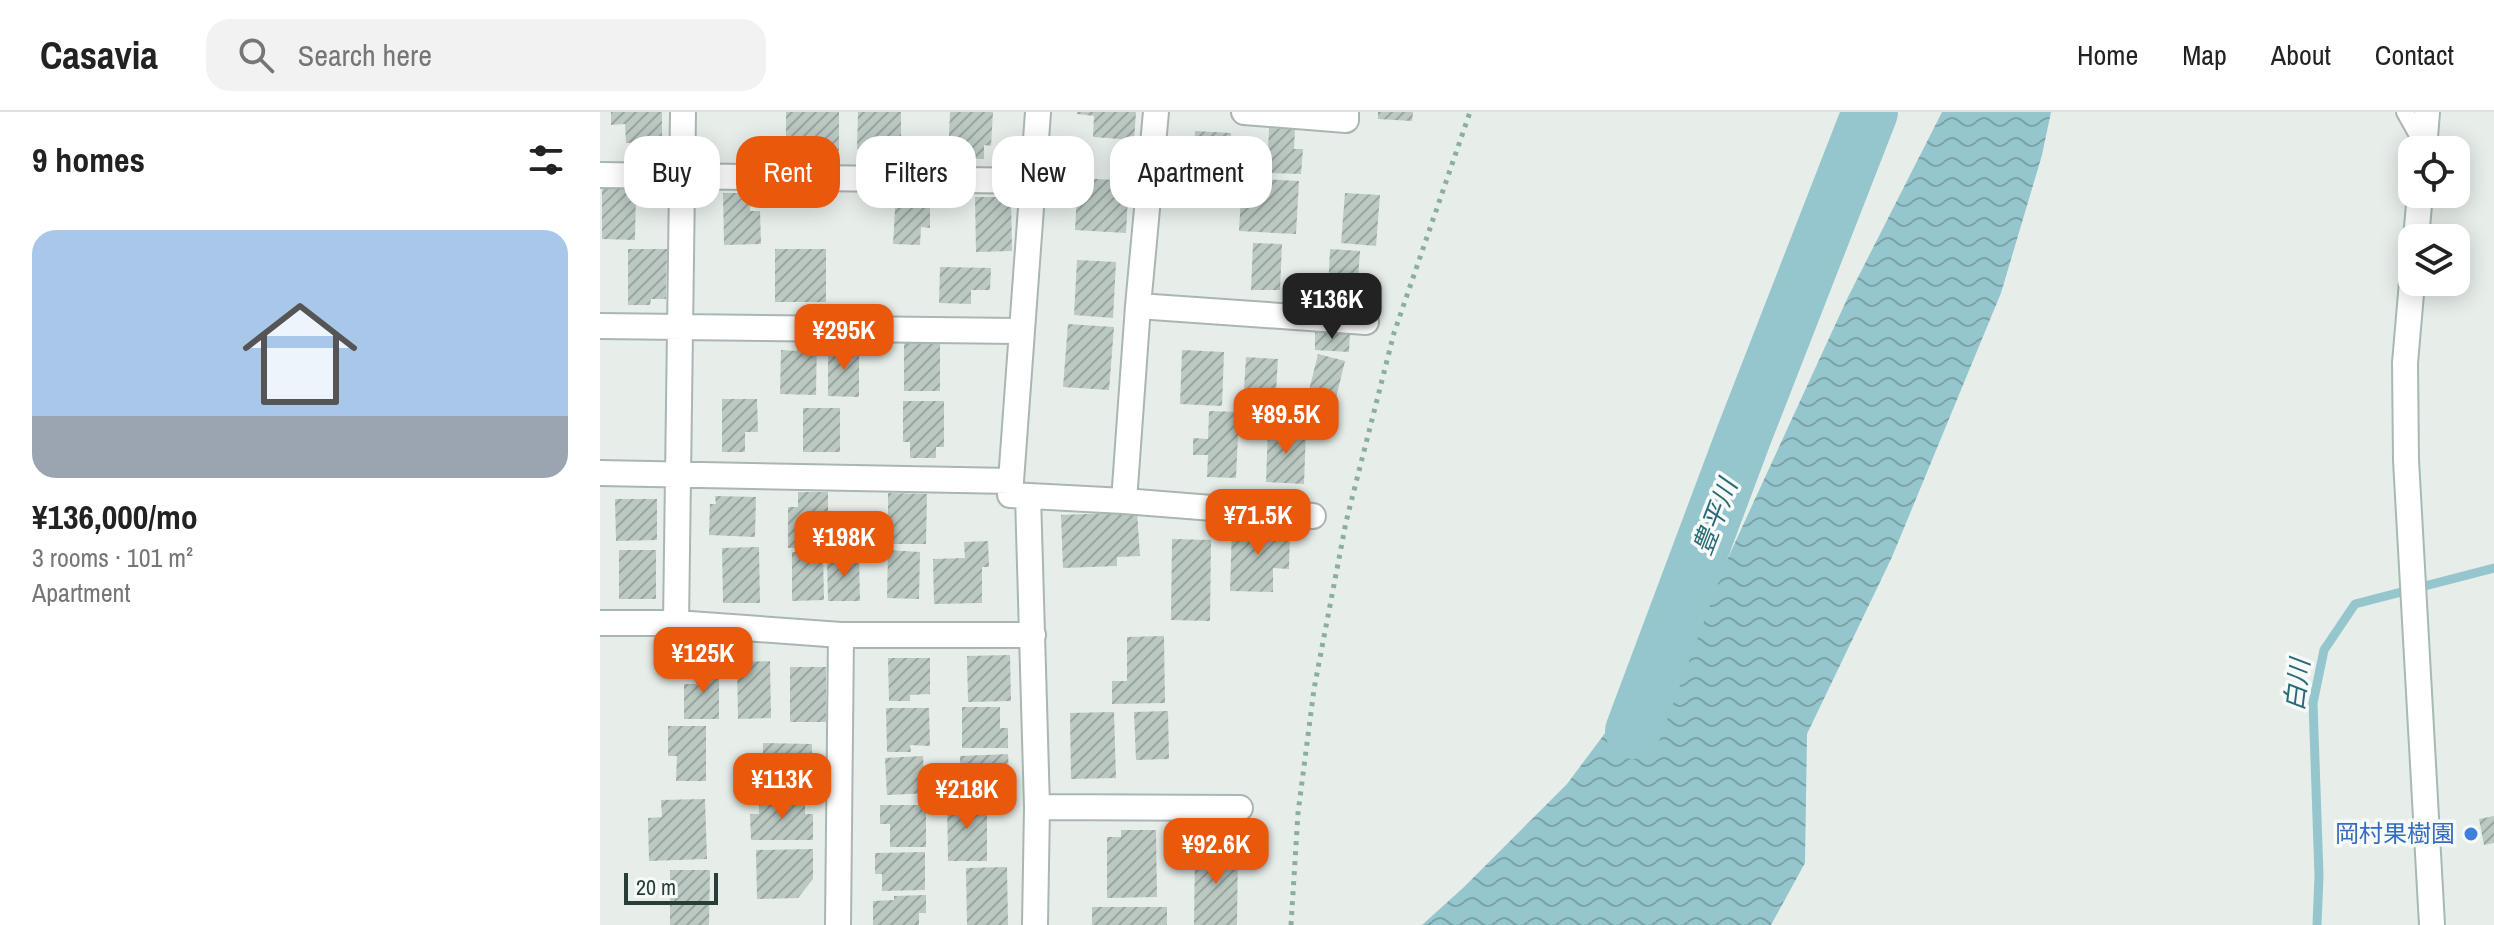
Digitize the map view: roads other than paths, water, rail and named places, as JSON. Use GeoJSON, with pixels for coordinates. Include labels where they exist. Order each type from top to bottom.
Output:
{"type":"FeatureCollection","features":[{"type":"Feature","properties":{"kind":"street"},"geometry":{"type":"LineString","coordinates":[[683,112],[683,136]]}},
{"type":"Feature","properties":{"kind":"street"},"geometry":{"type":"LineString","coordinates":[[1036,136],[1038,112]]}},
{"type":"Feature","properties":{"kind":"street"},"geometry":{"type":"LineString","coordinates":[[1124,501],[1156,112]]}},
{"type":"Feature","properties":{"kind":"street"},"geometry":{"type":"LineString","coordinates":[[1244,112],[1346,120],[1346,112]]}},
{"type":"Feature","properties":{"kind":"street"},"geometry":{"type":"LineString","coordinates":[[2425,136],[2427,112]]}},
{"type":"Feature","properties":{"kind":"street"},"geometry":{"type":"LineString","coordinates":[[600,175],[624,175]]}},
{"type":"Feature","properties":{"kind":"street"},"geometry":{"type":"LineString","coordinates":[[720,177],[992,180]]}},
{"type":"Feature","properties":{"kind":"street"},"geometry":{"type":"LineString","coordinates":[[676,623],[681,208]]}},
{"type":"Feature","properties":{"kind":"street"},"geometry":{"type":"LineString","coordinates":[[1029,208],[1021,331],[1020,489],[1033,635],[1037,807],[1035,925]]}},
{"type":"Feature","properties":{"kind":"street"},"geometry":{"type":"LineString","coordinates":[[2411,296],[2405,363],[2406,460],[2432,925]]}},
{"type":"Feature","properties":{"kind":"street"},"geometry":{"type":"LineString","coordinates":[[1138,306],[1366,322]]}},
{"type":"Feature","properties":{"kind":"street"},"geometry":{"type":"LineString","coordinates":[[600,326],[1021,331]]}},
{"type":"Feature","properties":{"kind":"street"},"geometry":{"type":"LineString","coordinates":[[600,473],[1020,489],[1124,501],[1313,516]]}},
{"type":"Feature","properties":{"kind":"street"},"geometry":{"type":"LineString","coordinates":[[600,623],[676,623],[841,635],[1033,635]]}},
{"type":"Feature","properties":{"kind":"street"},"geometry":{"type":"LineString","coordinates":[[838,925],[841,635]]}},
{"type":"Feature","properties":{"kind":"street"},"geometry":{"type":"LineString","coordinates":[[1037,807],[1240,808]]}},
{"type":"Feature","properties":{"kind":"lane"},"geometry":{"type":"LineString","coordinates":[[2405,112],[2418,136]]}},
{"type":"Feature","properties":{"kind":"water"},"geometry":{"type":"Polygon","coordinates":[[[1942,112],[2051,112],[2042,155],[2001,293],[1892,557],[1807,734],[1805,863],[1771,925],[1422,925],[1567,784],[1715,586],[1848,297],[1942,112]]]}},
{"type":"Feature","properties":{"kind":"waterway","name":"豊平川"},"geometry":{"type":"LineString","coordinates":[[1633,731],[1870,112]]}},
{"type":"Feature","properties":{"kind":"waterway","name":"白川"},"geometry":{"type":"LineString","coordinates":[[2317,925],[2319,875],[2313,703],[2324,650],[2355,604],[2494,568]]}},
{"type":"Feature","properties":{"kind":"place","name":"岡村果樹園"},"geometry":{"type":"Point","coordinates":[2471,834]}}]}
